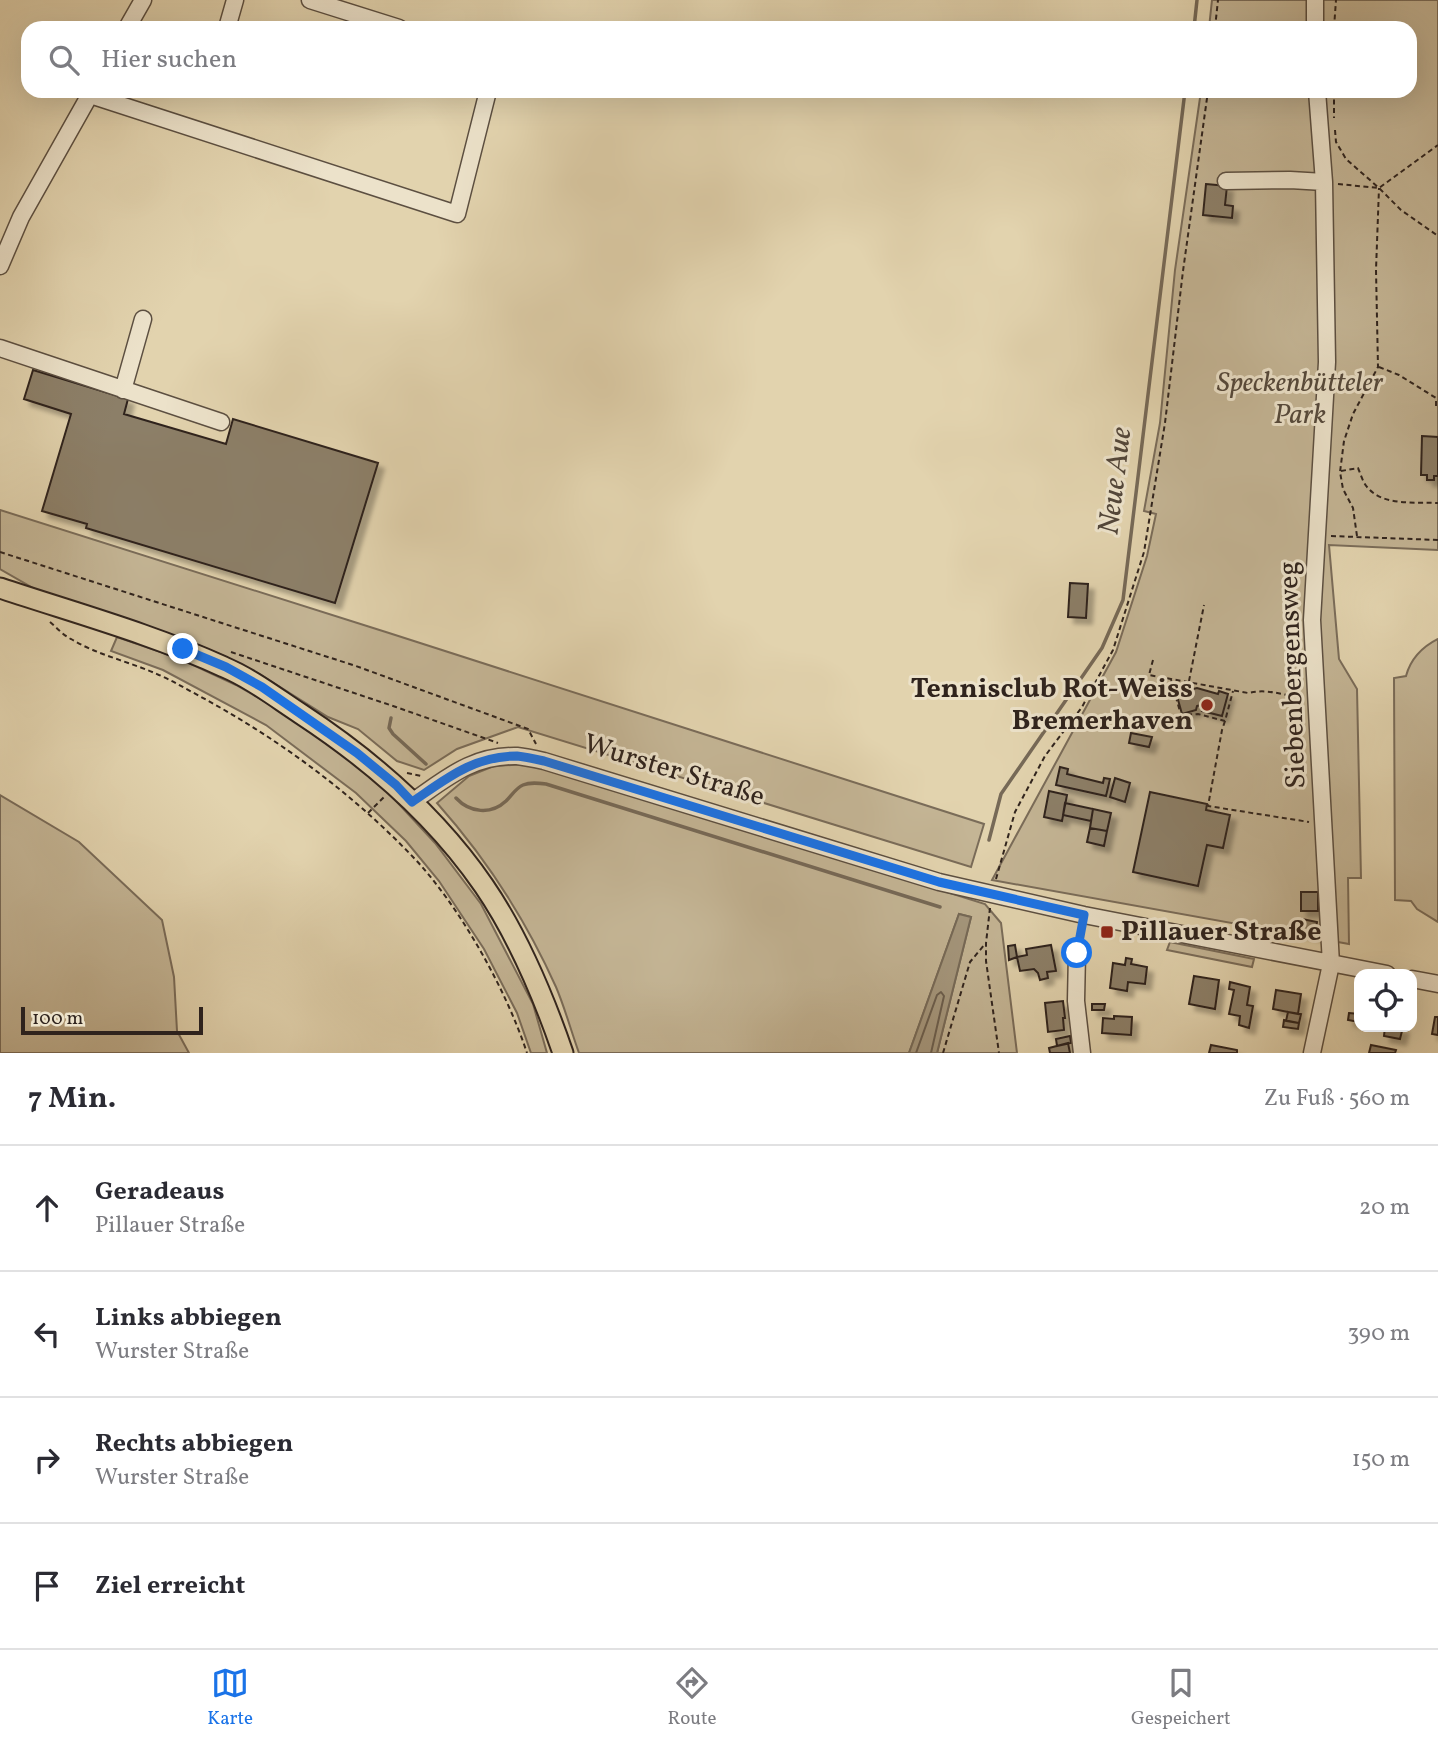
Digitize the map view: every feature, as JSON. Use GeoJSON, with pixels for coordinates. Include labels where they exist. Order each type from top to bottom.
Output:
{"type":"FeatureCollection","features":[{"type":"Feature","properties":{"kind":"main road"},"geometry":{"type":"LineString","coordinates":[[0,588],[117,625],[226,667],[262,687],[323,728],[396,785],[448,840],[485,887],[532,972],[563,1053]]}},
{"type":"Feature","properties":{"kind":"street"},"geometry":{"type":"LineString","coordinates":[[131,21],[143,0]]}},
{"type":"Feature","properties":{"kind":"street"},"geometry":{"type":"LineString","coordinates":[[229,21],[235,0]]}},
{"type":"Feature","properties":{"kind":"street"},"geometry":{"type":"LineString","coordinates":[[310,0],[377,21]]}},
{"type":"Feature","properties":{"kind":"street"},"geometry":{"type":"LineString","coordinates":[[1315,0],[1315,21]]}},
{"type":"Feature","properties":{"kind":"street"},"geometry":{"type":"LineString","coordinates":[[0,266],[21,217],[88,98]]}},
{"type":"Feature","properties":{"kind":"street"},"geometry":{"type":"LineString","coordinates":[[106,98],[457,214],[486,98]]}},
{"type":"Feature","properties":{"kind":"street","name":"Siebenbergensweg"},"geometry":{"type":"LineString","coordinates":[[1312,1053],[1331,964],[1312,620],[1327,362],[1324,182],[1318,98]]}},
{"type":"Feature","properties":{"kind":"street"},"geometry":{"type":"LineString","coordinates":[[1226,181],[1324,182]]}},
{"type":"Feature","properties":{"kind":"street"},"geometry":{"type":"LineString","coordinates":[[122,390],[143,319]]}},
{"type":"Feature","properties":{"kind":"street"},"geometry":{"type":"LineString","coordinates":[[0,348],[221,422]]}},
{"type":"Feature","properties":{"kind":"street","name":"Wurster Straße"},"geometry":{"type":"LineString","coordinates":[[412,802],[462,768],[487,758],[518,756],[544,761],[926,878],[991,895],[1359,969]]}},
{"type":"Feature","properties":{"kind":"street"},"geometry":{"type":"LineString","coordinates":[[1077,953],[1076,1001],[1082,1053]]}},
{"type":"Feature","properties":{"kind":"street"},"geometry":{"type":"LineString","coordinates":[[1417,980],[1438,984]]}},
{"type":"Feature","properties":{"kind":"path"},"geometry":{"type":"LineString","coordinates":[[1216,21],[1218,0]]}},
{"type":"Feature","properties":{"kind":"path"},"geometry":{"type":"LineString","coordinates":[[1335,21],[1336,0]]}},
{"type":"Feature","properties":{"kind":"path"},"geometry":{"type":"LineString","coordinates":[[999,1053],[986,961],[991,895],[1015,812],[1045,757],[1082,708],[1113,650],[1144,552],[1165,424],[1207,98]]}},
{"type":"Feature","properties":{"kind":"path"},"geometry":{"type":"LineString","coordinates":[[1334,98],[1336,142],[1346,159],[1401,210],[1438,236]]}},
{"type":"Feature","properties":{"kind":"path"},"geometry":{"type":"LineString","coordinates":[[1324,182],[1379,188],[1438,145]]}},
{"type":"Feature","properties":{"kind":"path"},"geometry":{"type":"LineString","coordinates":[[1357,536],[1353,508],[1343,489],[1340,472],[1344,441],[1353,414],[1378,367],[1376,270],[1379,188]]}},
{"type":"Feature","properties":{"kind":"path"},"geometry":{"type":"LineString","coordinates":[[1378,367],[1399,375],[1436,398],[1438,406]]}},
{"type":"Feature","properties":{"kind":"path"},"geometry":{"type":"LineString","coordinates":[[1340,472],[1358,468],[1365,486],[1375,496],[1385,500],[1438,503]]}},
{"type":"Feature","properties":{"kind":"path"},"geometry":{"type":"LineString","coordinates":[[1316,536],[1438,540]]}},
{"type":"Feature","properties":{"kind":"path"},"geometry":{"type":"LineString","coordinates":[[0,552],[356,666],[528,729],[544,761]]}},
{"type":"Feature","properties":{"kind":"path"},"geometry":{"type":"LineString","coordinates":[[1189,682],[1204,605]]}},
{"type":"Feature","properties":{"kind":"path"},"geometry":{"type":"LineString","coordinates":[[47,619],[69,639],[159,674],[266,735],[367,813],[414,858],[462,922],[507,1003],[527,1053]]}},
{"type":"Feature","properties":{"kind":"path"},"geometry":{"type":"LineString","coordinates":[[222,649],[503,744]]}},
{"type":"Feature","properties":{"kind":"path"},"geometry":{"type":"LineString","coordinates":[[1153,660],[1150,675],[1248,693],[1263,690],[1290,696],[1317,696]]}},
{"type":"Feature","properties":{"kind":"path"},"geometry":{"type":"LineString","coordinates":[[1171,679],[1181,715],[1198,714],[1225,721]]}},
{"type":"Feature","properties":{"kind":"path"},"geometry":{"type":"LineString","coordinates":[[1234,690],[1222,730],[1208,806],[1324,825]]}},
{"type":"Feature","properties":{"kind":"path"},"geometry":{"type":"LineString","coordinates":[[367,813],[396,785]]}},
{"type":"Feature","properties":{"kind":"path"},"geometry":{"type":"LineString","coordinates":[[943,1053],[970,962],[986,943]]}},
{"type":"Feature","properties":{"kind":"green space","name":"Speckenbütteler Park"},"geometry":{"type":"Polygon","coordinates":[[[1212,0],[1438,0],[1438,550],[1329,545],[1339,659],[1357,689],[1361,878],[1348,878],[1349,944],[992,880],[1116,652],[1147,556],[1156,514],[1144,511],[1160,423],[1175,270],[1200,98],[1417,98],[1417,21],[1210,21],[1212,0]]]}},
{"type":"Feature","properties":{"kind":"green space"},"geometry":{"type":"Polygon","coordinates":[[[0,510],[984,824],[971,867],[518,727],[457,749],[424,770],[397,761],[358,729],[328,717],[261,675],[224,656],[186,640],[47,596],[0,569],[0,510]]]}},
{"type":"Feature","properties":{"kind":"green space"},"geometry":{"type":"Polygon","coordinates":[[[117,637],[178,658],[236,685],[292,717],[345,754],[384,788],[435,843],[481,904],[533,1004],[547,1053],[531,1053],[517,1013],[484,949],[439,881],[406,841],[356,793],[266,725],[163,670],[111,651],[117,637]]]}},
{"type":"Feature","properties":{"kind":"green space"},"geometry":{"type":"Polygon","coordinates":[[[1438,639],[1438,922],[1417,909],[1411,901],[1395,900],[1394,678],[1406,676],[1418,654],[1438,639]]]}},
{"type":"Feature","properties":{"kind":"green space"},"geometry":{"type":"Polygon","coordinates":[[[526,764],[552,768],[985,904],[1001,923],[1017,1053],[937,1053],[971,917],[959,914],[909,1053],[579,1053],[556,987],[532,938],[504,890],[437,803],[469,776],[494,766],[526,764]]]}},
{"type":"Feature","properties":{"kind":"green space"},"geometry":{"type":"Polygon","coordinates":[[[0,795],[79,842],[162,920],[174,977],[177,1031],[189,1053],[0,1053],[0,795]]]}},
{"type":"Feature","properties":{"kind":"green space"},"geometry":{"type":"Polygon","coordinates":[[[1170,942],[1254,959],[1252,967],[1167,950],[1170,942]]]}},
{"type":"Feature","properties":{"kind":"water"},"geometry":{"type":"Polygon","coordinates":[[[959,914],[971,917],[937,1053],[909,1053],[959,914]]]}},
{"type":"Feature","properties":{"kind":"building"},"geometry":{"type":"Polygon","coordinates":[[[1206,184],[1227,186],[1225,205],[1233,206],[1232,218],[1203,215],[1206,184]]]}},
{"type":"Feature","properties":{"kind":"building"},"geometry":{"type":"Polygon","coordinates":[[[33,370],[128,399],[124,414],[226,444],[233,419],[378,463],[335,603],[86,528],[87,524],[42,511],[71,414],[24,399],[33,370]]]}},
{"type":"Feature","properties":{"kind":"building"},"geometry":{"type":"Polygon","coordinates":[[[1422,436],[1438,437],[1438,476],[1434,476],[1434,480],[1427,480],[1427,475],[1421,475],[1422,436]]]}},
{"type":"Feature","properties":{"kind":"building"},"geometry":{"type":"Polygon","coordinates":[[[1070,583],[1088,584],[1086,618],[1068,617],[1070,583]]]}},
{"type":"Feature","properties":{"kind":"building"},"geometry":{"type":"Polygon","coordinates":[[[1191,684],[1193,689],[1228,694],[1222,716],[1202,711],[1204,706],[1200,705],[1196,710],[1182,714],[1175,689],[1191,684]]]}},
{"type":"Feature","properties":{"kind":"building"},"geometry":{"type":"Polygon","coordinates":[[[1131,733],[1152,737],[1149,747],[1129,743],[1131,733]]]}},
{"type":"Feature","properties":{"kind":"building"},"geometry":{"type":"Polygon","coordinates":[[[1060,767],[1068,769],[1067,774],[1103,783],[1104,778],[1110,779],[1106,796],[1056,785],[1060,767]]]}},
{"type":"Feature","properties":{"kind":"building"},"geometry":{"type":"Polygon","coordinates":[[[1115,778],[1130,783],[1125,802],[1110,797],[1115,778]]]}},
{"type":"Feature","properties":{"kind":"building"},"geometry":{"type":"Polygon","coordinates":[[[1049,791],[1067,795],[1062,821],[1044,817],[1049,791]]]}},
{"type":"Feature","properties":{"kind":"building"},"geometry":{"type":"Polygon","coordinates":[[[1150,792],[1207,804],[1206,810],[1230,815],[1223,848],[1207,845],[1198,886],[1133,872],[1150,792]]]}},
{"type":"Feature","properties":{"kind":"building"},"geometry":{"type":"Polygon","coordinates":[[[1065,803],[1093,809],[1091,821],[1063,815],[1065,803]]]}},
{"type":"Feature","properties":{"kind":"building"},"geometry":{"type":"Polygon","coordinates":[[[1093,809],[1111,813],[1107,831],[1090,828],[1093,809]]]}},
{"type":"Feature","properties":{"kind":"building"},"geometry":{"type":"Polygon","coordinates":[[[1090,828],[1107,831],[1104,846],[1087,842],[1090,828]]]}},
{"type":"Feature","properties":{"kind":"building"},"geometry":{"type":"Polygon","coordinates":[[[1301,892],[1318,892],[1318,911],[1301,911],[1301,892]]]}},
{"type":"Feature","properties":{"kind":"building"},"geometry":{"type":"Polygon","coordinates":[[[1302,919],[1317,922],[1315,935],[1299,932],[1302,919]]]}},
{"type":"Feature","properties":{"kind":"building"},"geometry":{"type":"Polygon","coordinates":[[[1015,945],[1017,957],[1009,960],[1008,946],[1015,945]]]}},
{"type":"Feature","properties":{"kind":"building"},"geometry":{"type":"Polygon","coordinates":[[[1051,945],[1056,971],[1047,972],[1048,978],[1040,980],[1034,969],[1020,971],[1017,957],[1027,955],[1026,949],[1051,945]]]}},
{"type":"Feature","properties":{"kind":"building"},"geometry":{"type":"Polygon","coordinates":[[[1126,958],[1132,959],[1131,964],[1147,967],[1145,984],[1128,982],[1127,991],[1110,988],[1113,963],[1125,965],[1126,958]]]}},
{"type":"Feature","properties":{"kind":"building"},"geometry":{"type":"Polygon","coordinates":[[[1194,976],[1219,980],[1215,1009],[1189,1004],[1194,976]]]}},
{"type":"Feature","properties":{"kind":"building"},"geometry":{"type":"Polygon","coordinates":[[[1230,982],[1250,987],[1247,1005],[1253,1006],[1249,1028],[1239,1025],[1240,1016],[1229,1014],[1234,990],[1229,989],[1230,982]]]}},
{"type":"Feature","properties":{"kind":"building"},"geometry":{"type":"Polygon","coordinates":[[[1276,990],[1301,994],[1298,1014],[1273,1009],[1276,990]]]}},
{"type":"Feature","properties":{"kind":"building"},"geometry":{"type":"Polygon","coordinates":[[[1063,1001],[1064,1030],[1048,1032],[1045,1003],[1063,1001]]]}},
{"type":"Feature","properties":{"kind":"building"},"geometry":{"type":"Polygon","coordinates":[[[1092,1004],[1105,1004],[1104,1010],[1092,1010],[1092,1004]]]}},
{"type":"Feature","properties":{"kind":"building"},"geometry":{"type":"Polygon","coordinates":[[[1288,1012],[1301,1014],[1299,1023],[1286,1021],[1288,1012]]]}},
{"type":"Feature","properties":{"kind":"building"},"geometry":{"type":"Polygon","coordinates":[[[1349,1013],[1354,1014],[1354,1021],[1348,1020],[1349,1013]]]}},
{"type":"Feature","properties":{"kind":"building"},"geometry":{"type":"Polygon","coordinates":[[[1114,1016],[1132,1017],[1131,1035],[1102,1033],[1103,1018],[1114,1019],[1114,1016]]]}},
{"type":"Feature","properties":{"kind":"building"},"geometry":{"type":"Polygon","coordinates":[[[1435,1017],[1438,1017],[1438,1035],[1432,1034],[1435,1017]]]}},
{"type":"Feature","properties":{"kind":"building"},"geometry":{"type":"Polygon","coordinates":[[[1284,1020],[1299,1023],[1298,1029],[1283,1027],[1284,1020]]]}},
{"type":"Feature","properties":{"kind":"building"},"geometry":{"type":"Polygon","coordinates":[[[1384,1032],[1402,1032],[1400,1039],[1384,1036],[1384,1032]]]}},
{"type":"Feature","properties":{"kind":"building"},"geometry":{"type":"Polygon","coordinates":[[[1070,1036],[1071,1043],[1057,1046],[1056,1039],[1070,1036]]]}},
{"type":"Feature","properties":{"kind":"building"},"geometry":{"type":"Polygon","coordinates":[[[1068,1043],[1070,1053],[1050,1053],[1049,1048],[1068,1043]]]}},
{"type":"Feature","properties":{"kind":"building"},"geometry":{"type":"Polygon","coordinates":[[[1211,1045],[1237,1050],[1237,1053],[1209,1053],[1211,1045]]]}},
{"type":"Feature","properties":{"kind":"building"},"geometry":{"type":"Polygon","coordinates":[[[1371,1045],[1396,1050],[1395,1053],[1369,1053],[1371,1045]]]}},
{"type":"Feature","properties":{"kind":"waterway","name":"Neue Aue"},"geometry":{"type":"LineString","coordinates":[[1195,21],[1197,0]]}},
{"type":"Feature","properties":{"kind":"waterway","name":"Neue Aue"},"geometry":{"type":"LineString","coordinates":[[989,840],[1001,794],[1102,648],[1123,600],[1184,98]]}},
{"type":"Feature","properties":{"kind":"waterway"},"geometry":{"type":"LineString","coordinates":[[391,718],[389,728],[393,734],[426,764]]}},
{"type":"Feature","properties":{"kind":"waterway"},"geometry":{"type":"LineString","coordinates":[[456,798],[474,809],[494,809],[523,785],[546,784],[940,907]]}},
{"type":"Feature","properties":{"kind":"place","name":"Tennisclub Rot-Weiss Bremerhaven"},"geometry":{"type":"Point","coordinates":[1207,705]}},
{"type":"Feature","properties":{"kind":"place","name":"Pillauer Straße"},"geometry":{"type":"Point","coordinates":[1107,932]}},
{"type":"Feature","properties":{"kind":"route"},"geometry":{"type":"LineString","coordinates":[[183,649],[226,667],[262,687],[357,753],[412,802],[462,768],[487,758],[518,756],[544,761],[939,882],[1084,915],[1077,953]]}}]}
